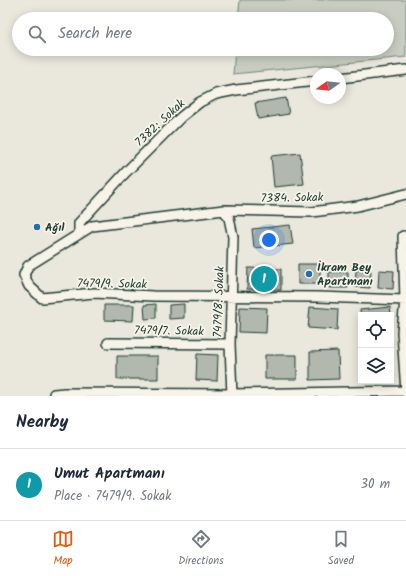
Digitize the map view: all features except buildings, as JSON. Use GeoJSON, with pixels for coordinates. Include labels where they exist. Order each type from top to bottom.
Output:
{"type":"FeatureCollection","features":[{"type":"Feature","properties":{"kind":"street"},"geometry":{"type":"LineString","coordinates":[[346,77],[406,70]]}},
{"type":"Feature","properties":{"kind":"street","name":"7382: Sokak"},"geometry":{"type":"LineString","coordinates":[[79,234],[79,223],[86,213],[181,117],[200,102],[216,94],[236,90],[310,82]]}},
{"type":"Feature","properties":{"kind":"street","name":"7384. Sokak"},"geometry":{"type":"LineString","coordinates":[[224,210],[312,212],[358,206],[406,194]]}},
{"type":"Feature","properties":{"kind":"street","name":"7479/9. Sokak"},"geometry":{"type":"LineString","coordinates":[[224,210],[92,226],[28,266],[24,275],[29,286],[42,298],[94,293],[153,296],[318,297],[405,300]]}},
{"type":"Feature","properties":{"kind":"street","name":"7479/8. Sokak"},"geometry":{"type":"LineString","coordinates":[[224,210],[229,218],[233,237],[230,344],[232,395]]}},
{"type":"Feature","properties":{"kind":"street"},"geometry":{"type":"LineString","coordinates":[[54,396],[54,394],[64,393],[232,395],[406,392],[402,332],[405,300],[403,236]]}},
{"type":"Feature","properties":{"kind":"street","name":"7479/7. Sokak"},"geometry":{"type":"LineString","coordinates":[[108,342],[230,344]]}},
{"type":"Feature","properties":{"kind":"shaded area"},"geometry":{"type":"Polygon","coordinates":[[[240,0],[406,0],[406,57],[233,74],[234,56],[394,56],[394,12],[239,12],[240,0]]]}},
{"type":"Feature","properties":{"kind":"place","name":"Ağıl"},"geometry":{"type":"Point","coordinates":[37,227]}},
{"type":"Feature","properties":{"kind":"place","name":"İkram Bey Apartmanı"},"geometry":{"type":"Point","coordinates":[309,274]}},
{"type":"Feature","properties":{"kind":"place","name":"Umut Apartmanı"},"geometry":{"type":"Point","coordinates":[264,279]}}]}
